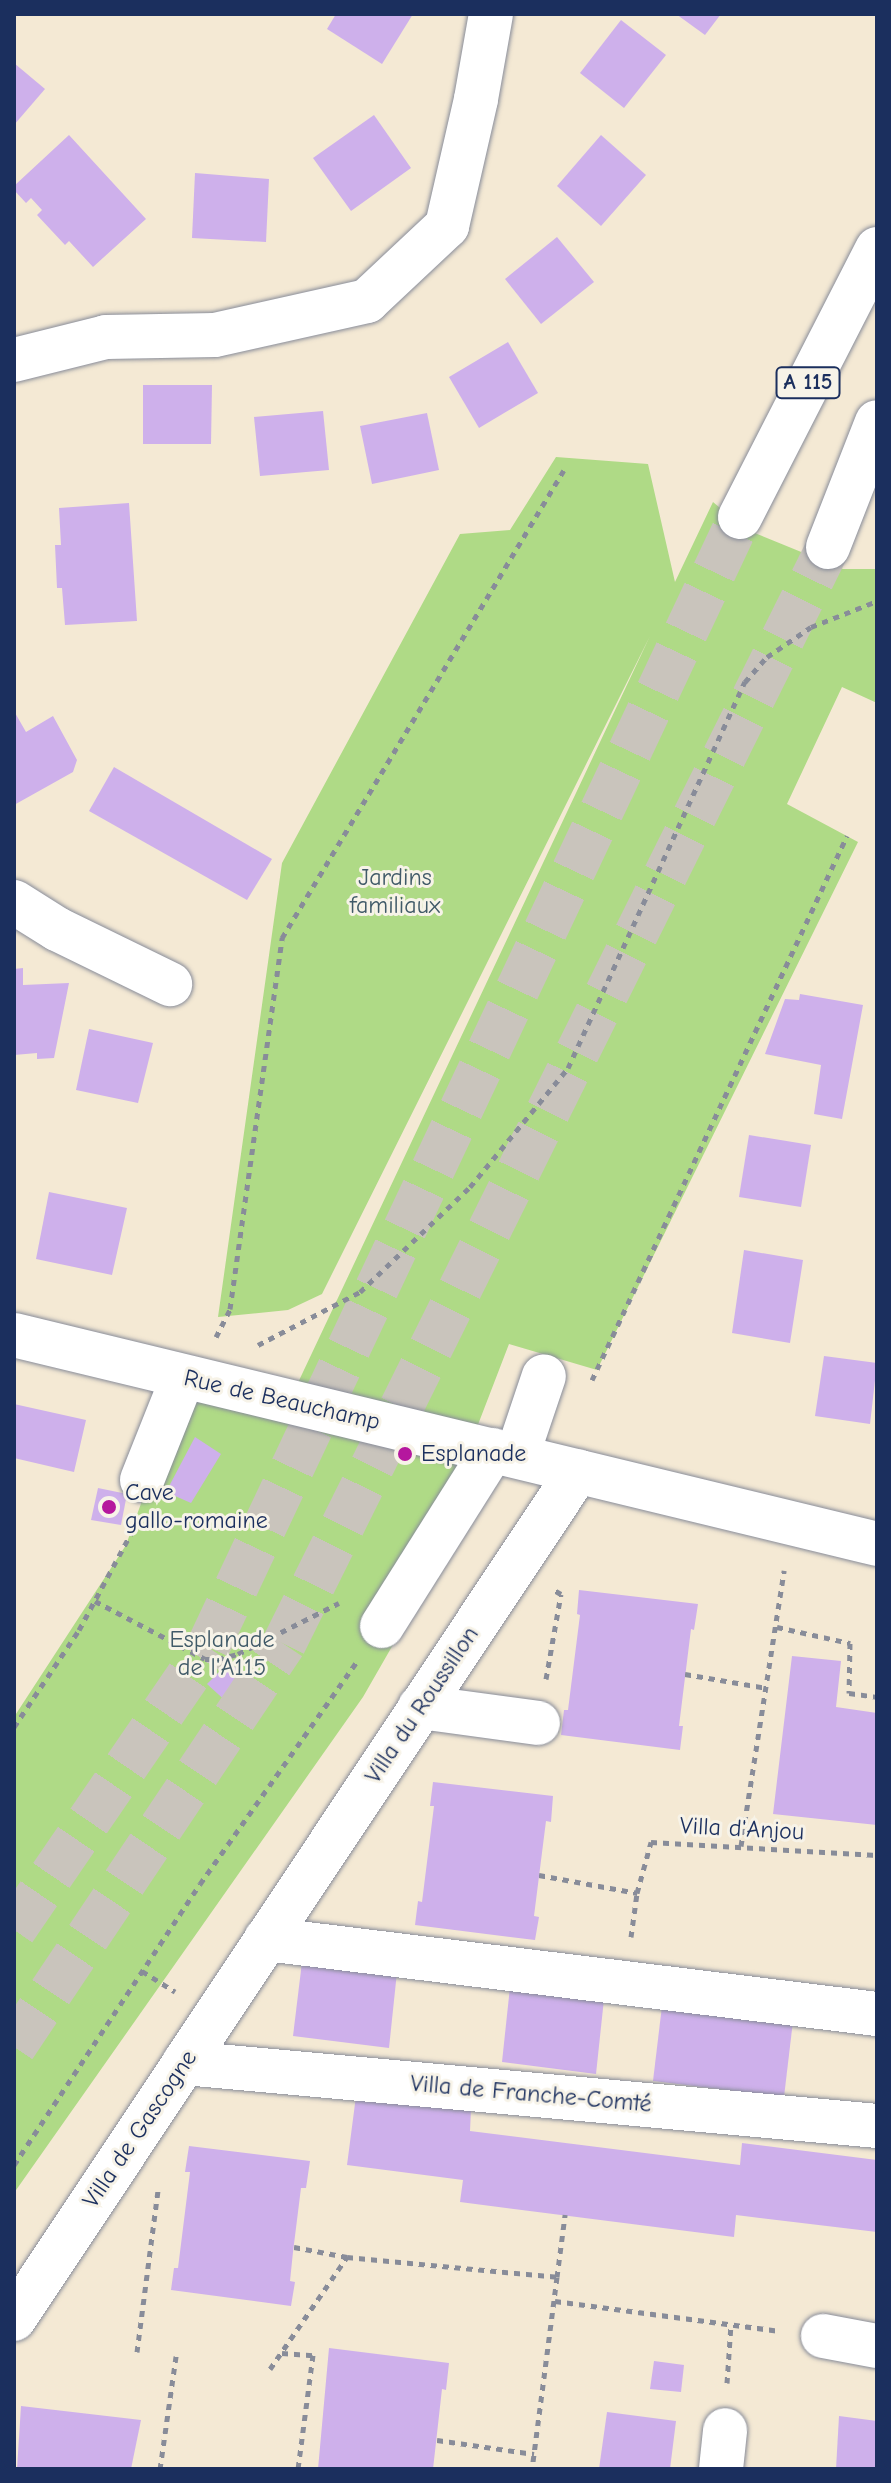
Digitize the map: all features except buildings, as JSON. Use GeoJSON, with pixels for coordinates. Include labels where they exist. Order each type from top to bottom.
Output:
{"type":"FeatureCollection","features":[{"type":"Feature","properties":{"kind":"main road"},"geometry":{"type":"LineString","coordinates":[[14,360],[106,337],[215,335],[367,301],[447,226],[476,99],[491,14]]}},
{"type":"Feature","properties":{"kind":"main road","name":"A 115"},"geometry":{"type":"LineString","coordinates":[[740,517],[877,249]]}},
{"type":"Feature","properties":{"kind":"main road"},"geometry":{"type":"LineString","coordinates":[[828,547],[877,422]]}},
{"type":"Feature","properties":{"kind":"main road"},"geometry":{"type":"LineString","coordinates":[[14,902],[57,929],[170,984]]}},
{"type":"Feature","properties":{"kind":"main road","name":"Rue de Beauchamp"},"geometry":{"type":"LineString","coordinates":[[14,1335],[877,1544]]}},
{"type":"Feature","properties":{"kind":"main road"},"geometry":{"type":"LineString","coordinates":[[364,1627],[505,1453],[544,1376]]}},
{"type":"Feature","properties":{"kind":"main road"},"geometry":{"type":"LineString","coordinates":[[140,1501],[189,1378]]}},
{"type":"Feature","properties":{"kind":"main road","name":"Villa du Roussillon"},"geometry":{"type":"LineString","coordinates":[[266,1939],[578,1471]]}},
{"type":"Feature","properties":{"kind":"main road"},"geometry":{"type":"LineString","coordinates":[[420,1707],[538,1723]]}},
{"type":"Feature","properties":{"kind":"main road"},"geometry":{"type":"LineString","coordinates":[[266,1939],[877,2014]]}},
{"type":"Feature","properties":{"kind":"main road","name":"Villa de Gascogne"},"geometry":{"type":"LineString","coordinates":[[14,2319],[266,1939]]}},
{"type":"Feature","properties":{"kind":"main road","name":"Villa de Franche-Comté"},"geometry":{"type":"LineString","coordinates":[[184,2063],[877,2126]]}},
{"type":"Feature","properties":{"kind":"main road"},"geometry":{"type":"LineString","coordinates":[[823,2336],[877,2346]]}},
{"type":"Feature","properties":{"kind":"path"},"geometry":{"type":"LineString","coordinates":[[189,1378],[230,1309],[282,938],[564,470]]}},
{"type":"Feature","properties":{"kind":"path"},"geometry":{"type":"LineString","coordinates":[[189,1378],[360,1292],[470,1187],[568,1068],[745,682],[767,657],[811,627],[877,601]]}},
{"type":"Feature","properties":{"kind":"path"},"geometry":{"type":"LineString","coordinates":[[591,1383],[847,836]]}},
{"type":"Feature","properties":{"kind":"path"},"geometry":{"type":"LineString","coordinates":[[14,1727],[95,1601],[140,1501]]}},
{"type":"Feature","properties":{"kind":"path"},"geometry":{"type":"LineString","coordinates":[[741,1846],[791,1521]]}},
{"type":"Feature","properties":{"kind":"path"},"geometry":{"type":"LineString","coordinates":[[538,1723],[561,1594]]}},
{"type":"Feature","properties":{"kind":"path"},"geometry":{"type":"LineString","coordinates":[[95,1601],[205,1659],[218,1659],[364,1627]]}},
{"type":"Feature","properties":{"kind":"path"},"geometry":{"type":"LineString","coordinates":[[14,2165],[364,1627]]}},
{"type":"Feature","properties":{"kind":"path"},"geometry":{"type":"LineString","coordinates":[[777,1627],[850,1643],[849,1693],[877,1697]]}},
{"type":"Feature","properties":{"kind":"path"},"geometry":{"type":"LineString","coordinates":[[685,1674],[767,1688]]}},
{"type":"Feature","properties":{"kind":"path","name":"Villa d'Anjou"},"geometry":{"type":"LineString","coordinates":[[626,1982],[637,1893],[651,1842],[877,1855]]}},
{"type":"Feature","properties":{"kind":"path"},"geometry":{"type":"LineString","coordinates":[[539,1875],[637,1893]]}},
{"type":"Feature","properties":{"kind":"path"},"geometry":{"type":"LineString","coordinates":[[142,1971],[170,1989]]}},
{"type":"Feature","properties":{"kind":"path"},"geometry":{"type":"LineString","coordinates":[[130,2144],[161,2168],[137,2352]]}},
{"type":"Feature","properties":{"kind":"path"},"geometry":{"type":"LineString","coordinates":[[532,2469],[565,2215]]}},
{"type":"Feature","properties":{"kind":"path"},"geometry":{"type":"LineString","coordinates":[[294,2247],[347,2257],[557,2277]]}},
{"type":"Feature","properties":{"kind":"path"},"geometry":{"type":"LineString","coordinates":[[270,2369],[347,2257]]}},
{"type":"Feature","properties":{"kind":"path"},"geometry":{"type":"LineString","coordinates":[[555,2301],[823,2336]]}},
{"type":"Feature","properties":{"kind":"path"},"geometry":{"type":"LineString","coordinates":[[723,2450],[731,2324]]}},
{"type":"Feature","properties":{"kind":"path"},"geometry":{"type":"LineString","coordinates":[[281,2353],[313,2355],[298,2469]]}},
{"type":"Feature","properties":{"kind":"path"},"geometry":{"type":"LineString","coordinates":[[160,2469],[176,2356]]}},
{"type":"Feature","properties":{"kind":"path"},"geometry":{"type":"LineString","coordinates":[[437,2440],[534,2454]]}},
{"type":"Feature","properties":{"kind":"green space","name":"Esplanade de l'A115"},"geometry":{"type":"Polygon","coordinates":[[[556,457],[648,464],[675,582],[713,502],[745,529],[843,569],[877,569],[877,703],[842,687],[787,804],[858,842],[597,1370],[509,1344],[394,1643],[363,1697],[14,2193],[14,1717],[126,1545],[185,1382],[287,1406],[650,636],[322,1294],[288,1310],[218,1317],[282,863],[460,534],[510,530],[556,457]]]}},
{"type":"Feature","properties":{"kind":"tunnel"},"geometry":{"type":"LineString","coordinates":[[14,1930],[208,1647],[740,517]]}},
{"type":"Feature","properties":{"kind":"tunnel"},"geometry":{"type":"LineString","coordinates":[[14,2047],[284,1644],[828,547]]}},
{"type":"Feature","properties":{"kind":"place","name":"Esplanade"},"geometry":{"type":"Point","coordinates":[405,1454]}},
{"type":"Feature","properties":{"kind":"place","name":"Cave gallo-romaine"},"geometry":{"type":"Point","coordinates":[109,1507]}},
{"type":"Feature","properties":{"kind":"park label","name":"Jardins familiaux"},"geometry":{"type":"Point","coordinates":[395,892]}}]}
